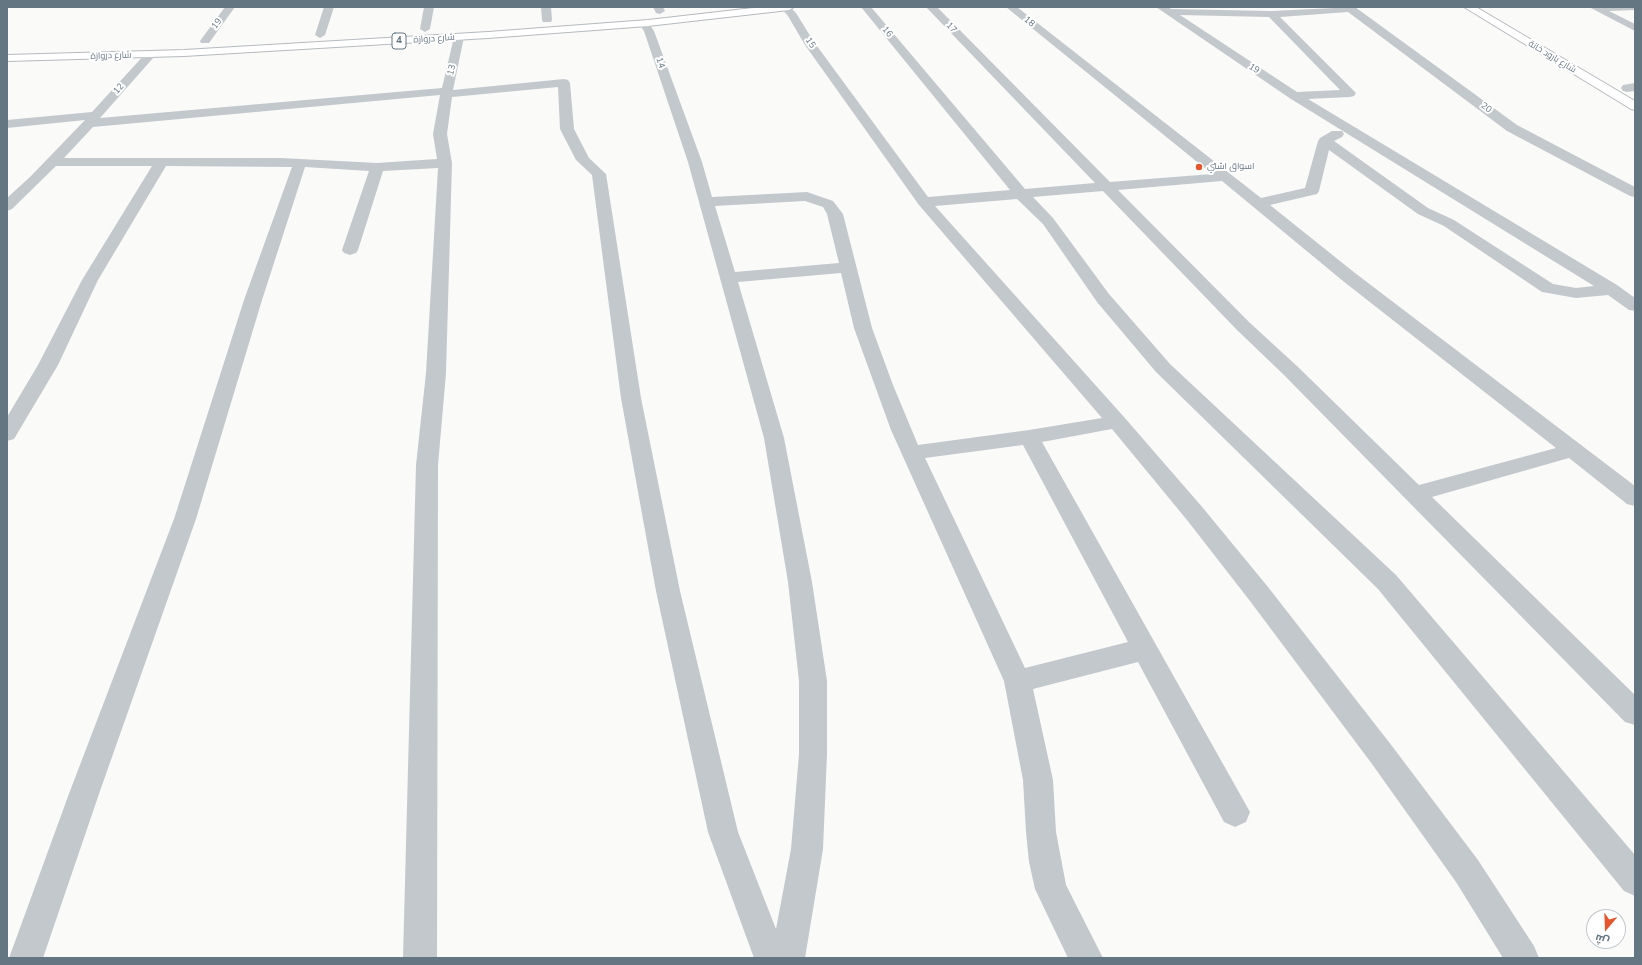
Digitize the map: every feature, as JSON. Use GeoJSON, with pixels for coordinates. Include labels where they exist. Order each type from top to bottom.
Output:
{"type":"FeatureCollection","features":[{"type":"Feature","properties":{"kind":"main road","name":"شارع دروازة"},"geometry":{"type":"LineString","coordinates":[[7,58],[150,55],[459,42],[523,28],[547,20],[659,9],[700,7]]}},
{"type":"Feature","properties":{"kind":"main road","name":"شارع بارود خانة"},"geometry":{"type":"LineString","coordinates":[[1469,7],[1635,106]]}},
{"type":"Feature","properties":{"kind":"main road"},"geometry":{"type":"LineString","coordinates":[[1490,7],[1511,19]]}},
{"type":"Feature","properties":{"kind":"main road","name":"شارع دروازة"},"geometry":{"type":"LineString","coordinates":[[193,41],[425,29],[646,27],[789,10]]}},
{"type":"Feature","properties":{"kind":"street","name":"19"},"geometry":{"type":"LineString","coordinates":[[205,41],[230,7]]}},
{"type":"Feature","properties":{"kind":"street"},"geometry":{"type":"LineString","coordinates":[[320,35],[329,7]]}},
{"type":"Feature","properties":{"kind":"street"},"geometry":{"type":"LineString","coordinates":[[425,29],[429,7]]}},
{"type":"Feature","properties":{"kind":"street"},"geometry":{"type":"LineString","coordinates":[[546,7],[547,20]]}},
{"type":"Feature","properties":{"kind":"street","name":"16"},"geometry":{"type":"LineString","coordinates":[[866,7],[1021,194],[1048,221],[1103,298],[1163,368],[1387,582],[1635,880]]}},
{"type":"Feature","properties":{"kind":"street","name":"17"},"geometry":{"type":"LineString","coordinates":[[931,7],[1243,326],[1635,713]]}},
{"type":"Feature","properties":{"kind":"street","name":"18"},"geometry":{"type":"LineString","coordinates":[[1011,7],[1349,277],[1635,498]]}},
{"type":"Feature","properties":{"kind":"street"},"geometry":{"type":"LineString","coordinates":[[1595,8],[1635,7]]}},
{"type":"Feature","properties":{"kind":"street"},"geometry":{"type":"LineString","coordinates":[[1164,10],[1272,14],[1349,8]]}},
{"type":"Feature","properties":{"kind":"street","name":"20"},"geometry":{"type":"LineString","coordinates":[[1349,8],[1512,128],[1635,193]]}},
{"type":"Feature","properties":{"kind":"street"},"geometry":{"type":"LineString","coordinates":[[1595,8],[1635,28]]}},
{"type":"Feature","properties":{"kind":"street","name":"15"},"geometry":{"type":"LineString","coordinates":[[789,10],[808,43],[924,202],[1117,422],[1200,520],[1382,754],[1467,871],[1522,958]]}},
{"type":"Feature","properties":{"kind":"street","name":"19"},"geometry":{"type":"LineString","coordinates":[[1164,10],[1295,96],[1610,289],[1635,306]]}},
{"type":"Feature","properties":{"kind":"street"},"geometry":{"type":"LineString","coordinates":[[1272,14],[1350,93],[1295,96]]}},
{"type":"Feature","properties":{"kind":"street","name":"14"},"geometry":{"type":"LineString","coordinates":[[646,27],[672,96],[707,202],[774,438],[800,582],[813,681],[813,754],[807,848],[788,958]]}},
{"type":"Feature","properties":{"kind":"street","name":"13"},"geometry":{"type":"LineString","coordinates":[[420,958],[427,465],[436,373],[446,163],[440,134],[447,93],[459,42]]}},
{"type":"Feature","properties":{"kind":"street","name":"12"},"geometry":{"type":"LineString","coordinates":[[7,206],[53,162],[150,55]]}},
{"type":"Feature","properties":{"kind":"street"},"geometry":{"type":"LineString","coordinates":[[7,124],[447,93],[564,83],[567,129],[583,160],[599,174],[631,398],[670,599],[723,832],[771,958]]}},
{"type":"Feature","properties":{"kind":"street"},"geometry":{"type":"LineString","coordinates":[[1258,203],[1312,191],[1325,141],[1348,128]]}},
{"type":"Feature","properties":{"kind":"street"},"geometry":{"type":"LineString","coordinates":[[1325,141],[1423,211],[1449,223],[1548,288],[1576,292],[1610,289]]}},
{"type":"Feature","properties":{"kind":"street"},"geometry":{"type":"LineString","coordinates":[[7,434],[48,366],[90,280],[162,161]]}},
{"type":"Feature","properties":{"kind":"street"},"geometry":{"type":"LineString","coordinates":[[53,162],[300,162],[377,167],[446,163]]}},
{"type":"Feature","properties":{"kind":"street"},"geometry":{"type":"LineString","coordinates":[[26,958],[85,791],[185,519],[253,300],[300,162]]}},
{"type":"Feature","properties":{"kind":"street"},"geometry":{"type":"LineString","coordinates":[[350,250],[377,167]]}},
{"type":"Feature","properties":{"kind":"street"},"geometry":{"type":"LineString","coordinates":[[924,202],[1107,188],[1224,177]]}},
{"type":"Feature","properties":{"kind":"street"},"geometry":{"type":"LineString","coordinates":[[707,202],[807,196],[819,199],[828,204],[835,214],[863,328],[883,385],[901,430],[913,453],[947,531],[1018,681],[1038,780],[1041,832],[1045,862],[1051,889],[1086,958]]}},
{"type":"Feature","properties":{"kind":"street"},"geometry":{"type":"LineString","coordinates":[[728,278],[847,267]]}},
{"type":"Feature","properties":{"kind":"street"},"geometry":{"type":"LineString","coordinates":[[913,453],[1029,437],[1117,422]]}},
{"type":"Feature","properties":{"kind":"street"},"geometry":{"type":"LineString","coordinates":[[1029,437],[1235,812]]}},
{"type":"Feature","properties":{"kind":"street"},"geometry":{"type":"LineString","coordinates":[[1414,494],[1574,450]]}},
{"type":"Feature","properties":{"kind":"street"},"geometry":{"type":"LineString","coordinates":[[1018,681],[1146,649]]}},
{"type":"Feature","properties":{"kind":"place","name":"اسواق اشتي"},"geometry":{"type":"Point","coordinates":[1199,167]}}]}
